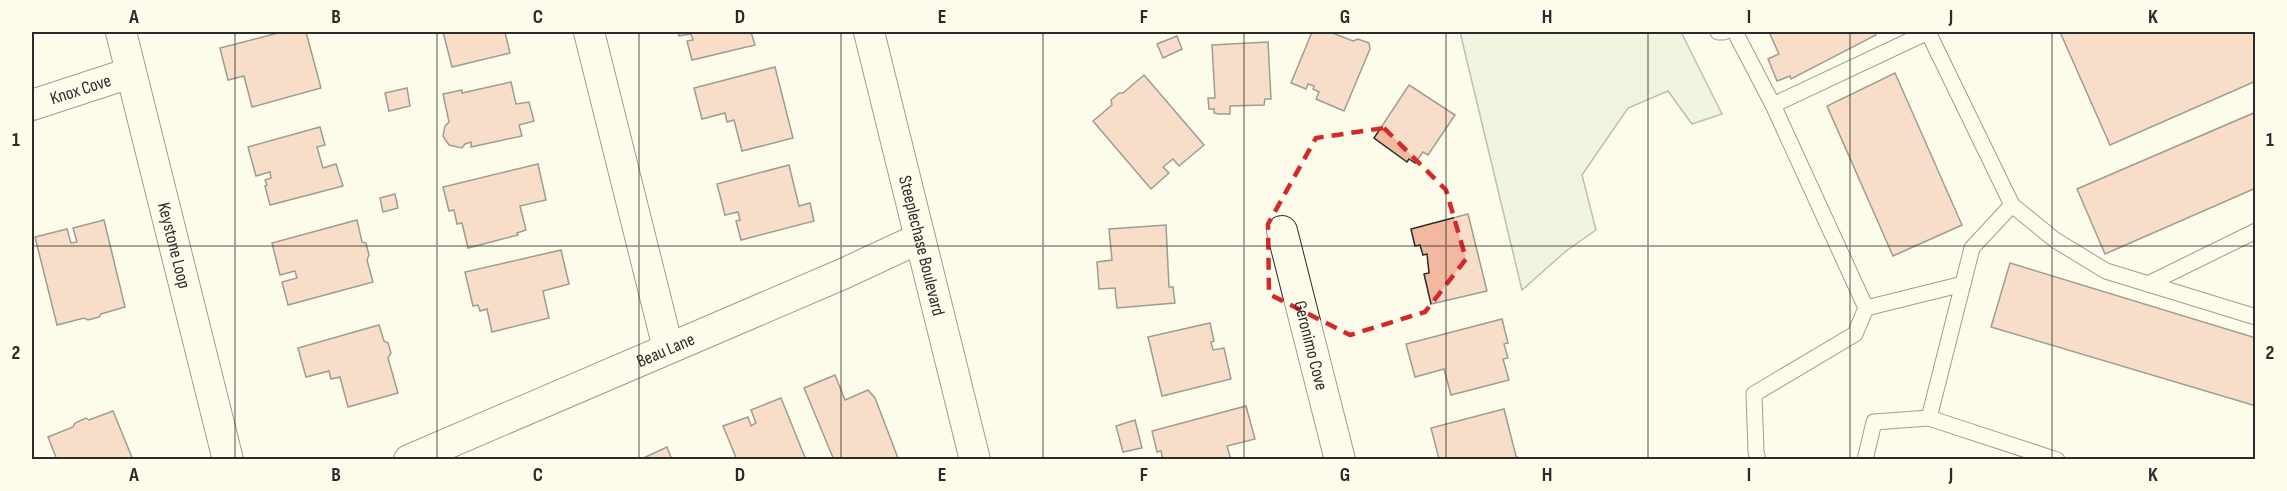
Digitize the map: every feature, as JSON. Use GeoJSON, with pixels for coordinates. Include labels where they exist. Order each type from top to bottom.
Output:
{"type":"FeatureCollection","features":[{"type":"Feature","properties":{"kind":"street","name":"Keystone Loop"},"geometry":{"type":"LineString","coordinates":[[120,32],[228,459]]}},
{"type":"Feature","properties":{"kind":"street"},"geometry":{"type":"LineString","coordinates":[[589,32],[668,348]]}},
{"type":"Feature","properties":{"kind":"street","name":"Steeplechase Boulevard"},"geometry":{"type":"LineString","coordinates":[[869,32],[975,459]]}},
{"type":"Feature","properties":{"kind":"street","name":"Knox Cove"},"geometry":{"type":"LineString","coordinates":[[32,105],[130,73]]}},
{"type":"Feature","properties":{"kind":"street","name":"Geronimo Cove"},"geometry":{"type":"LineString","coordinates":[[1282,231],[1340,459]]}},
{"type":"Feature","properties":{"kind":"street","name":"Beau Lane"},"geometry":{"type":"LineString","coordinates":[[409,459],[845,273],[920,238]]}},
{"type":"Feature","properties":{"kind":"lane"},"geometry":{"type":"LineString","coordinates":[[1718,32],[1724,32]]}},
{"type":"Feature","properties":{"kind":"lane"},"geometry":{"type":"LineString","coordinates":[[1735,32],[1773,105],[1866,308],[1855,334],[1754,394],[1758,459]]}},
{"type":"Feature","properties":{"kind":"lane"},"geometry":{"type":"LineString","coordinates":[[1773,105],[1928,32],[2012,205],[2055,240],[2106,271],[2256,317]]}},
{"type":"Feature","properties":{"kind":"lane"},"geometry":{"type":"LineString","coordinates":[[1929,418],[1972,248],[2012,205]]}},
{"type":"Feature","properties":{"kind":"lane"},"geometry":{"type":"LineString","coordinates":[[2148,284],[2256,231]]}},
{"type":"Feature","properties":{"kind":"lane"},"geometry":{"type":"LineString","coordinates":[[1866,308],[1963,284]]}},
{"type":"Feature","properties":{"kind":"lane"},"geometry":{"type":"LineString","coordinates":[[1864,459],[1874,422],[1929,418],[2057,459]]}},
{"type":"Feature","properties":{"kind":"highlighted area"},"geometry":{"type":"Polygon","coordinates":[[[1384,128],[1446,190],[1466,259],[1425,312],[1350,335],[1269,294],[1268,224],[1316,138],[1384,128]]]}},
{"type":"Feature","properties":{"kind":"green space"},"geometry":{"type":"Polygon","coordinates":[[[1460,32],[1681,32],[1722,114],[1692,124],[1668,91],[1628,108],[1582,175],[1596,230],[1566,251],[1522,290],[1460,32]]]}},
{"type":"Feature","properties":{"kind":"building"},"geometry":{"type":"Polygon","coordinates":[[[282,32],[306,32],[321,88],[252,107],[244,76],[228,80],[220,48],[282,32]]]}},
{"type":"Feature","properties":{"kind":"building"},"geometry":{"type":"Polygon","coordinates":[[[443,32],[505,32],[510,53],[452,67],[443,32]]]}},
{"type":"Feature","properties":{"kind":"building"},"geometry":{"type":"Polygon","coordinates":[[[678,32],[751,32],[755,45],[692,60],[687,41],[693,40],[691,34],[679,36],[678,32]]]}},
{"type":"Feature","properties":{"kind":"building"},"geometry":{"type":"Polygon","coordinates":[[[1312,32],[1330,32],[1353,41],[1358,39],[1369,43],[1370,49],[1344,111],[1316,99],[1319,92],[1313,89],[1314,86],[1308,84],[1306,89],[1291,83],[1312,32]]]}},
{"type":"Feature","properties":{"kind":"building"},"geometry":{"type":"Polygon","coordinates":[[[1769,32],[1875,32],[1876,35],[1791,79],[1790,76],[1777,81],[1768,59],[1779,54],[1769,32]]]}},
{"type":"Feature","properties":{"kind":"building"},"geometry":{"type":"Polygon","coordinates":[[[2060,32],[2256,32],[2256,81],[2110,145],[2060,32]]]}},
{"type":"Feature","properties":{"kind":"building"},"geometry":{"type":"Polygon","coordinates":[[[1177,36],[1182,49],[1163,58],[1157,44],[1177,36]]]}},
{"type":"Feature","properties":{"kind":"building"},"geometry":{"type":"Polygon","coordinates":[[[1268,42],[1271,99],[1265,99],[1264,105],[1230,106],[1230,114],[1214,113],[1214,109],[1209,109],[1208,98],[1215,98],[1212,45],[1268,42]]]}},
{"type":"Feature","properties":{"kind":"building"},"geometry":{"type":"Polygon","coordinates":[[[775,67],[793,138],[742,151],[734,120],[727,122],[725,113],[702,119],[694,88],[775,67]]]}},
{"type":"Feature","properties":{"kind":"building"},"geometry":{"type":"Polygon","coordinates":[[[1895,73],[1962,225],[1893,256],[1827,106],[1895,73]]]}},
{"type":"Feature","properties":{"kind":"building"},"geometry":{"type":"Polygon","coordinates":[[[1144,75],[1204,145],[1179,166],[1173,159],[1163,167],[1169,173],[1151,189],[1093,121],[1112,105],[1111,100],[1144,75]]]}},
{"type":"Feature","properties":{"kind":"building"},"geometry":{"type":"Polygon","coordinates":[[[511,82],[516,104],[529,102],[534,121],[519,125],[522,136],[471,147],[471,142],[462,148],[449,145],[443,136],[445,126],[449,122],[443,94],[462,90],[462,93],[511,82]]]}},
{"type":"Feature","properties":{"kind":"building"},"geometry":{"type":"Polygon","coordinates":[[[1409,85],[1455,115],[1428,155],[1423,152],[1415,163],[1409,159],[1407,162],[1374,138],[1409,85]]]}},
{"type":"Feature","properties":{"kind":"building"},"geometry":{"type":"Polygon","coordinates":[[[407,88],[410,106],[389,111],[385,93],[407,88]]]}},
{"type":"Feature","properties":{"kind":"building"},"geometry":{"type":"Polygon","coordinates":[[[2256,112],[2256,188],[2105,254],[2077,189],[2256,112]]]}},
{"type":"Feature","properties":{"kind":"building"},"geometry":{"type":"Polygon","coordinates":[[[320,127],[325,145],[317,147],[323,168],[336,164],[343,186],[270,205],[265,180],[271,178],[270,172],[256,176],[248,147],[320,127]]]}},
{"type":"Feature","properties":{"kind":"building"},"geometry":{"type":"Polygon","coordinates":[[[538,164],[546,200],[520,206],[526,230],[517,233],[518,235],[468,248],[462,223],[457,224],[454,210],[449,211],[443,187],[538,164]]]}},
{"type":"Feature","properties":{"kind":"building"},"geometry":{"type":"Polygon","coordinates":[[[789,165],[799,206],[810,203],[814,221],[741,240],[736,221],[740,220],[738,212],[725,215],[717,184],[789,165]]]}},
{"type":"Feature","properties":{"kind":"building"},"geometry":{"type":"Polygon","coordinates":[[[395,194],[398,208],[383,212],[380,198],[395,194]]]}},
{"type":"Feature","properties":{"kind":"building"},"geometry":{"type":"Polygon","coordinates":[[[1468,214],[1487,291],[1431,304],[1424,274],[1429,273],[1427,254],[1423,255],[1420,245],[1415,246],[1411,229],[1468,214]]]}},
{"type":"Feature","properties":{"kind":"building"},"geometry":{"type":"Polygon","coordinates":[[[104,220],[125,307],[88,320],[84,318],[57,325],[35,237],[67,229],[71,243],[77,242],[73,228],[104,220]]]}},
{"type":"Feature","properties":{"kind":"building"},"geometry":{"type":"Polygon","coordinates":[[[357,220],[362,242],[366,243],[369,255],[367,260],[373,282],[288,305],[282,282],[297,278],[295,271],[280,275],[272,243],[357,220]]]}},
{"type":"Feature","properties":{"kind":"building"},"geometry":{"type":"Polygon","coordinates":[[[1166,225],[1169,287],[1173,287],[1175,303],[1117,308],[1115,288],[1099,289],[1097,262],[1112,260],[1109,229],[1166,225]]]}},
{"type":"Feature","properties":{"kind":"building"},"geometry":{"type":"Polygon","coordinates":[[[561,250],[569,284],[543,291],[549,318],[492,332],[487,309],[480,311],[478,305],[473,306],[465,272],[561,250]]]}},
{"type":"Feature","properties":{"kind":"building"},"geometry":{"type":"Polygon","coordinates":[[[2010,263],[2256,338],[2256,406],[1991,327],[2010,263]]]}},
{"type":"Feature","properties":{"kind":"building"},"geometry":{"type":"Polygon","coordinates":[[[1502,319],[1508,343],[1504,344],[1508,358],[1503,359],[1509,380],[1451,395],[1444,369],[1415,377],[1406,344],[1502,319]]]}},
{"type":"Feature","properties":{"kind":"building"},"geometry":{"type":"Polygon","coordinates":[[[1210,323],[1214,341],[1211,342],[1213,350],[1224,348],[1231,379],[1162,396],[1148,337],[1210,323]]]}},
{"type":"Feature","properties":{"kind":"building"},"geometry":{"type":"Polygon","coordinates":[[[379,325],[391,353],[388,358],[398,393],[348,407],[340,377],[331,379],[329,371],[306,377],[298,348],[379,325]]]}},
{"type":"Feature","properties":{"kind":"building"},"geometry":{"type":"Polygon","coordinates":[[[835,375],[845,400],[868,390],[875,398],[898,458],[834,460],[804,388],[835,375]]]}},
{"type":"Feature","properties":{"kind":"building"},"geometry":{"type":"Polygon","coordinates":[[[781,398],[806,460],[737,460],[723,426],[748,417],[751,426],[756,423],[751,410],[781,398]]]}},
{"type":"Feature","properties":{"kind":"building"},"geometry":{"type":"Polygon","coordinates":[[[1246,406],[1255,439],[1227,446],[1231,460],[1163,460],[1161,451],[1157,452],[1152,431],[1246,406]]]}},
{"type":"Feature","properties":{"kind":"building"},"geometry":{"type":"Polygon","coordinates":[[[1504,409],[1516,456],[1520,460],[1439,459],[1431,428],[1504,409]]]}},
{"type":"Feature","properties":{"kind":"building"},"geometry":{"type":"Polygon","coordinates":[[[113,411],[133,460],[57,460],[48,437],[73,427],[75,423],[86,418],[89,420],[113,411]]]}},
{"type":"Feature","properties":{"kind":"building"},"geometry":{"type":"Polygon","coordinates":[[[1135,420],[1142,448],[1123,452],[1116,426],[1135,420]]]}},
{"type":"Feature","properties":{"kind":"building"},"geometry":{"type":"Polygon","coordinates":[[[667,447],[672,460],[639,460],[667,447]]]}}]}
